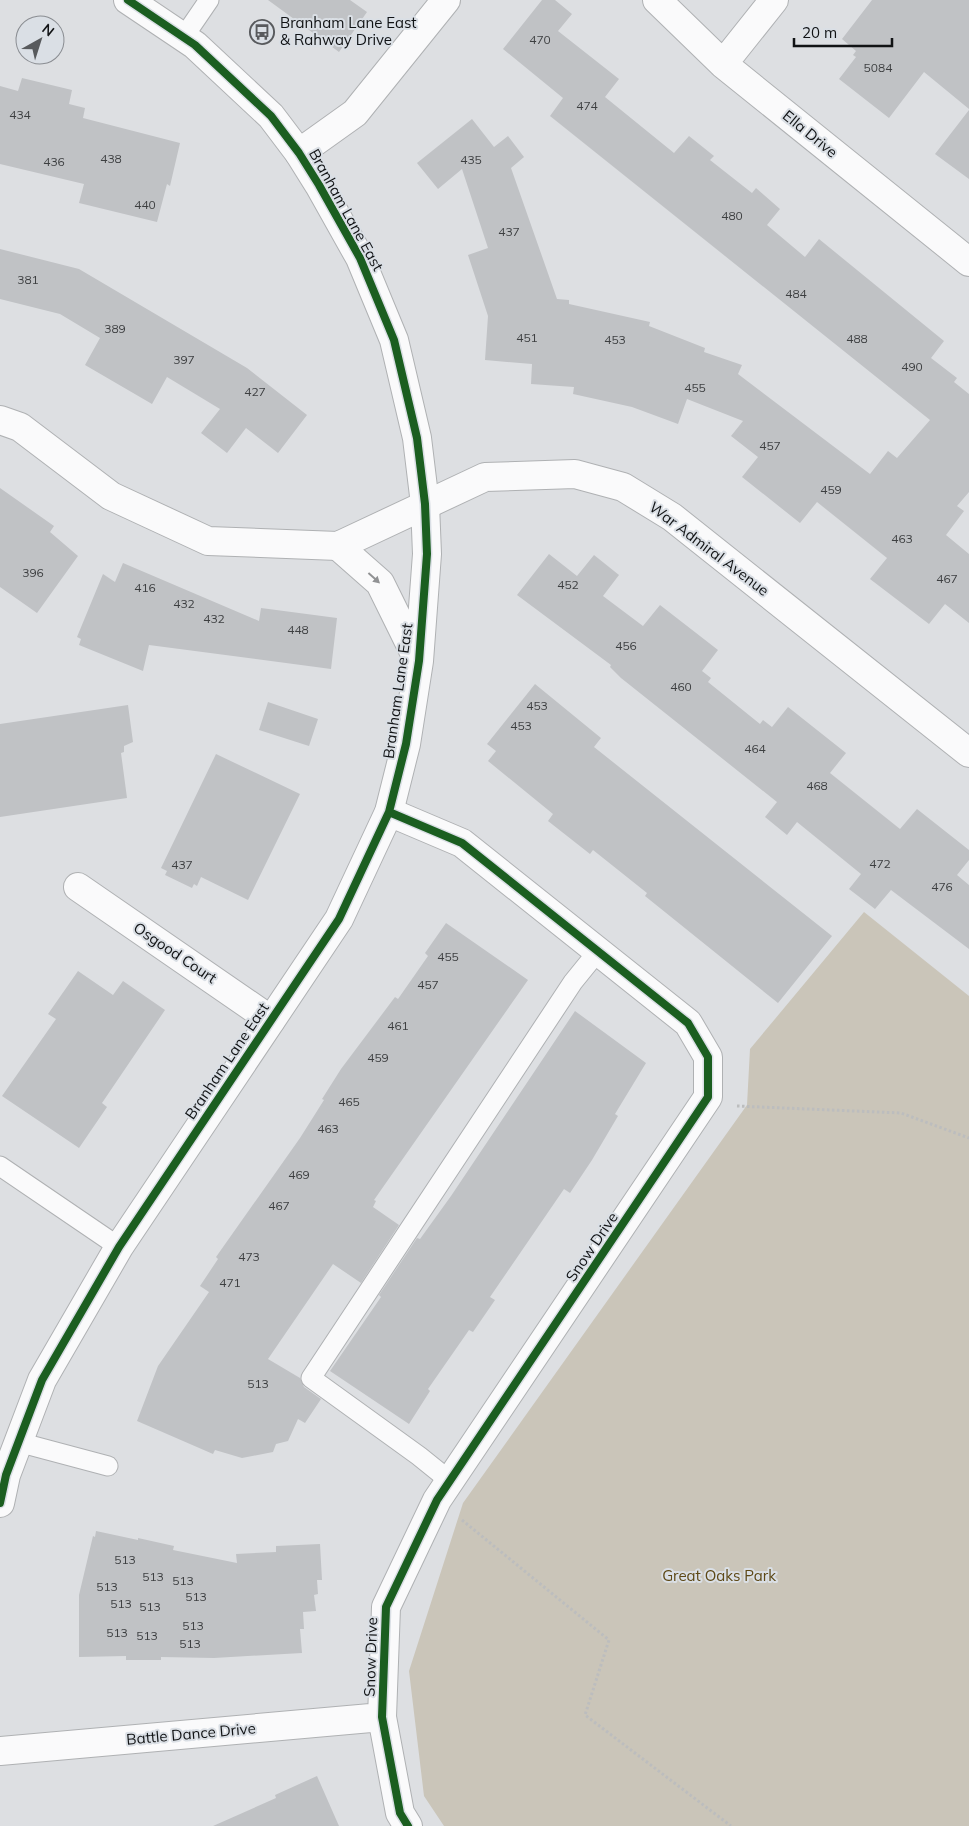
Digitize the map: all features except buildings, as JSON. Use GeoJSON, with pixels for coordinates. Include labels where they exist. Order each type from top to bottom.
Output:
{"type":"FeatureCollection","features":[{"type":"Feature","properties":{"kind":"street","name":"Branham Lane East"},"geometry":{"type":"LineString","coordinates":[[0,1503],[18,1442],[42,1380],[119,1247],[340,920],[389,812],[406,744],[419,661],[427,554],[425,504],[417,438],[394,340],[360,258],[299,153],[270,116],[184,38],[128,0]]}},
{"type":"Feature","properties":{"kind":"street"},"geometry":{"type":"LineString","coordinates":[[299,153],[355,113],[446,0]]}},
{"type":"Feature","properties":{"kind":"street","name":"Ella Drive"},"geometry":{"type":"LineString","coordinates":[[657,0],[723,64],[969,262]]}},
{"type":"Feature","properties":{"kind":"street"},"geometry":{"type":"LineString","coordinates":[[723,64],[774,0]]}},
{"type":"Feature","properties":{"kind":"street","name":"War Admiral Avenue"},"geometry":{"type":"LineString","coordinates":[[0,420],[20,427],[111,496],[208,541],[338,546],[485,477],[575,474],[623,487],[672,517],[969,753]]}},
{"type":"Feature","properties":{"kind":"street"},"geometry":{"type":"LineString","coordinates":[[338,546],[380,583],[419,661]]}},
{"type":"Feature","properties":{"kind":"street"},"geometry":{"type":"LineString","coordinates":[[389,812],[462,843],[599,950],[688,1023],[708,1057],[708,1097]]}},
{"type":"Feature","properties":{"kind":"street","name":"Osgood Court"},"geometry":{"type":"LineString","coordinates":[[78,887],[271,1020]]}},
{"type":"Feature","properties":{"kind":"street","name":"Snow Drive"},"geometry":{"type":"LineString","coordinates":[[408,1826],[400,1813],[382,1717],[386,1607],[437,1500],[708,1097]]}},
{"type":"Feature","properties":{"kind":"street","name":"Battle Dance Drive"},"geometry":{"type":"LineString","coordinates":[[0,1751],[382,1717]]}},
{"type":"Feature","properties":{"kind":"lane"},"geometry":{"type":"LineString","coordinates":[[184,38],[209,0]]}},
{"type":"Feature","properties":{"kind":"lane"},"geometry":{"type":"LineString","coordinates":[[450,1481],[419,1456],[311,1378],[573,982],[599,950]]}},
{"type":"Feature","properties":{"kind":"lane"},"geometry":{"type":"LineString","coordinates":[[0,1166],[119,1247]]}},
{"type":"Feature","properties":{"kind":"lane"},"geometry":{"type":"LineString","coordinates":[[18,1442],[108,1466]]}},
{"type":"Feature","properties":{"kind":"path"},"geometry":{"type":"LineString","coordinates":[[708,1097],[736,1106],[900,1113],[969,1138]]}},
{"type":"Feature","properties":{"kind":"path"},"geometry":{"type":"LineString","coordinates":[[462,1520],[609,1640],[585,1715],[731,1826]]}},
{"type":"Feature","properties":{"kind":"green space","name":"Great Oaks Park"},"geometry":{"type":"Polygon","coordinates":[[[864,912],[969,996],[969,1826],[444,1826],[424,1796],[409,1671],[463,1503],[747,1105],[750,1049],[864,912]]]}},
{"type":"Feature","properties":{"kind":"cycle path"},"geometry":{"type":"LineString","coordinates":[[0,1503],[6,1475],[42,1380],[119,1247],[339,919],[389,812],[406,744],[419,661],[427,554],[425,504],[417,438],[394,340],[360,258],[299,153],[271,116],[195,45],[128,0]]}},
{"type":"Feature","properties":{"kind":"cycle path"},"geometry":{"type":"LineString","coordinates":[[389,812],[462,843],[688,1023],[708,1057],[708,1097],[437,1500],[386,1607],[382,1717],[400,1813],[408,1826]]}},
{"type":"Feature","properties":{"kind":"place","name":"Branham Lane East & Rahway Drive"},"geometry":{"type":"Point","coordinates":[262,32]}}]}
